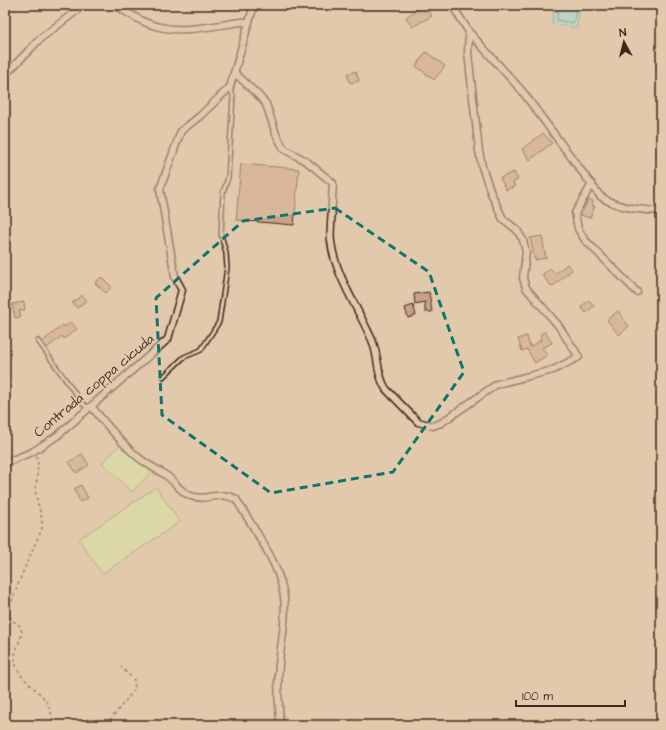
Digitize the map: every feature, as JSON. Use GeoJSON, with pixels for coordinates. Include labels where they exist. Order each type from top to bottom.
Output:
{"type":"FeatureCollection","features":[{"type":"Feature","properties":{"kind":"street"},"geometry":{"type":"LineString","coordinates":[[5,75],[41,38],[84,5]]}},
{"type":"Feature","properties":{"kind":"street"},"geometry":{"type":"LineString","coordinates":[[114,5],[156,27],[193,28],[248,22]]}},
{"type":"Feature","properties":{"kind":"street"},"geometry":{"type":"LineString","coordinates":[[230,87],[254,5]]}},
{"type":"Feature","properties":{"kind":"street"},"geometry":{"type":"LineString","coordinates":[[452,5],[469,32],[522,91],[600,196],[608,202],[641,210],[661,211]]}},
{"type":"Feature","properties":{"kind":"street"},"geometry":{"type":"LineString","coordinates":[[234,72],[266,104],[276,134],[284,149],[306,161],[333,183],[330,241],[335,261],[354,305],[372,339],[377,353],[378,371],[382,382],[386,389],[418,422],[433,426],[441,423],[497,384],[553,370],[579,357],[558,325],[526,288],[523,278],[526,252],[523,240],[517,230],[503,219],[491,193],[482,167],[468,53],[469,32]]}},
{"type":"Feature","properties":{"kind":"street","name":"Contrada coppa cicuda"},"geometry":{"type":"LineString","coordinates":[[5,463],[32,452],[57,436],[89,407],[122,381],[168,339],[182,290],[175,277],[160,189],[181,131],[200,116],[230,87]]}},
{"type":"Feature","properties":{"kind":"street"},"geometry":{"type":"LineString","coordinates":[[592,184],[575,213],[578,229],[585,240],[637,292]]}},
{"type":"Feature","properties":{"kind":"street"},"geometry":{"type":"LineString","coordinates":[[89,407],[139,458],[168,477],[188,496],[194,498],[222,495],[236,499],[273,561],[284,592],[285,609],[279,664],[278,691],[280,725]]}},
{"type":"Feature","properties":{"kind":"lane"},"geometry":{"type":"LineString","coordinates":[[163,377],[184,357],[201,350],[219,322],[227,268],[226,253],[220,235],[223,192],[228,178],[233,96],[230,87]]}},
{"type":"Feature","properties":{"kind":"lane"},"geometry":{"type":"LineString","coordinates":[[38,341],[82,403],[89,407]]}},
{"type":"Feature","properties":{"kind":"path"},"geometry":{"type":"LineString","coordinates":[[32,452],[36,456],[38,464],[35,491],[42,520],[42,529],[15,591],[10,605],[9,616],[20,626],[22,632],[16,652],[15,660],[17,668],[25,679],[47,702],[54,725]]}},
{"type":"Feature","properties":{"kind":"path"},"geometry":{"type":"LineString","coordinates":[[106,725],[135,689],[134,680],[121,666]]}},
{"type":"Feature","properties":{"kind":"highlighted area"},"geometry":{"type":"Polygon","coordinates":[[[335,208],[429,272],[464,372],[393,472],[271,493],[162,415],[156,298],[243,221],[335,208]]]}},
{"type":"Feature","properties":{"kind":"green space"},"geometry":{"type":"Polygon","coordinates":[[[121,444],[151,472],[132,492],[102,463],[121,444]]]}},
{"type":"Feature","properties":{"kind":"green space"},"geometry":{"type":"Polygon","coordinates":[[[156,487],[180,522],[102,574],[79,539],[156,487]]]}},
{"type":"Feature","properties":{"kind":"water"},"geometry":{"type":"Polygon","coordinates":[[[554,5],[580,5],[577,28],[552,24],[554,5]]]}},
{"type":"Feature","properties":{"kind":"building"},"geometry":{"type":"Polygon","coordinates":[[[425,5],[432,16],[412,27],[406,17],[425,5]]]}},
{"type":"Feature","properties":{"kind":"building"},"geometry":{"type":"Polygon","coordinates":[[[426,52],[445,66],[434,80],[416,66],[426,52]]]}},
{"type":"Feature","properties":{"kind":"building"},"geometry":{"type":"Polygon","coordinates":[[[356,71],[359,81],[350,83],[347,74],[356,71]]]}},
{"type":"Feature","properties":{"kind":"building"},"geometry":{"type":"Polygon","coordinates":[[[543,133],[552,143],[530,160],[522,149],[543,133]]]}},
{"type":"Feature","properties":{"kind":"building"},"geometry":{"type":"Polygon","coordinates":[[[241,164],[299,169],[294,225],[236,220],[241,164]]]}},
{"type":"Feature","properties":{"kind":"building"},"geometry":{"type":"Polygon","coordinates":[[[514,172],[518,180],[513,182],[515,186],[506,190],[500,178],[514,172]]]}},
{"type":"Feature","properties":{"kind":"building"},"geometry":{"type":"Polygon","coordinates":[[[588,199],[593,201],[592,205],[595,206],[590,218],[581,215],[588,199]]]}},
{"type":"Feature","properties":{"kind":"building"},"geometry":{"type":"Polygon","coordinates":[[[542,236],[546,258],[535,260],[530,238],[542,236]]]}},
{"type":"Feature","properties":{"kind":"building"},"geometry":{"type":"Polygon","coordinates":[[[567,264],[572,270],[552,287],[542,275],[550,268],[555,274],[567,264]]]}},
{"type":"Feature","properties":{"kind":"building"},"geometry":{"type":"Polygon","coordinates":[[[101,277],[112,287],[106,293],[95,283],[101,277]]]}},
{"type":"Feature","properties":{"kind":"building"},"geometry":{"type":"Polygon","coordinates":[[[429,292],[432,312],[425,312],[425,302],[415,304],[414,294],[429,292]]]}},
{"type":"Feature","properties":{"kind":"building"},"geometry":{"type":"Polygon","coordinates":[[[82,295],[87,300],[77,308],[72,303],[82,295]]]}},
{"type":"Feature","properties":{"kind":"building"},"geometry":{"type":"Polygon","coordinates":[[[589,300],[594,306],[586,313],[581,307],[589,300]]]}},
{"type":"Feature","properties":{"kind":"building"},"geometry":{"type":"Polygon","coordinates":[[[24,302],[25,310],[19,311],[21,317],[15,318],[12,304],[24,302]]]}},
{"type":"Feature","properties":{"kind":"building"},"geometry":{"type":"Polygon","coordinates":[[[413,305],[416,315],[408,318],[405,308],[413,305]]]}},
{"type":"Feature","properties":{"kind":"building"},"geometry":{"type":"Polygon","coordinates":[[[618,311],[629,326],[619,335],[607,320],[618,311]]]}},
{"type":"Feature","properties":{"kind":"building"},"geometry":{"type":"Polygon","coordinates":[[[71,322],[77,329],[64,339],[62,336],[47,348],[42,342],[63,325],[65,327],[71,322]]]}},
{"type":"Feature","properties":{"kind":"building"},"geometry":{"type":"Polygon","coordinates":[[[545,332],[552,343],[542,348],[547,355],[535,363],[527,349],[522,351],[518,339],[527,336],[530,347],[541,340],[540,334],[545,332]]]}},
{"type":"Feature","properties":{"kind":"building"},"geometry":{"type":"Polygon","coordinates":[[[82,454],[89,465],[76,473],[69,462],[82,454]]]}},
{"type":"Feature","properties":{"kind":"building"},"geometry":{"type":"Polygon","coordinates":[[[81,485],[88,498],[80,502],[74,489],[81,485]]]}}]}
